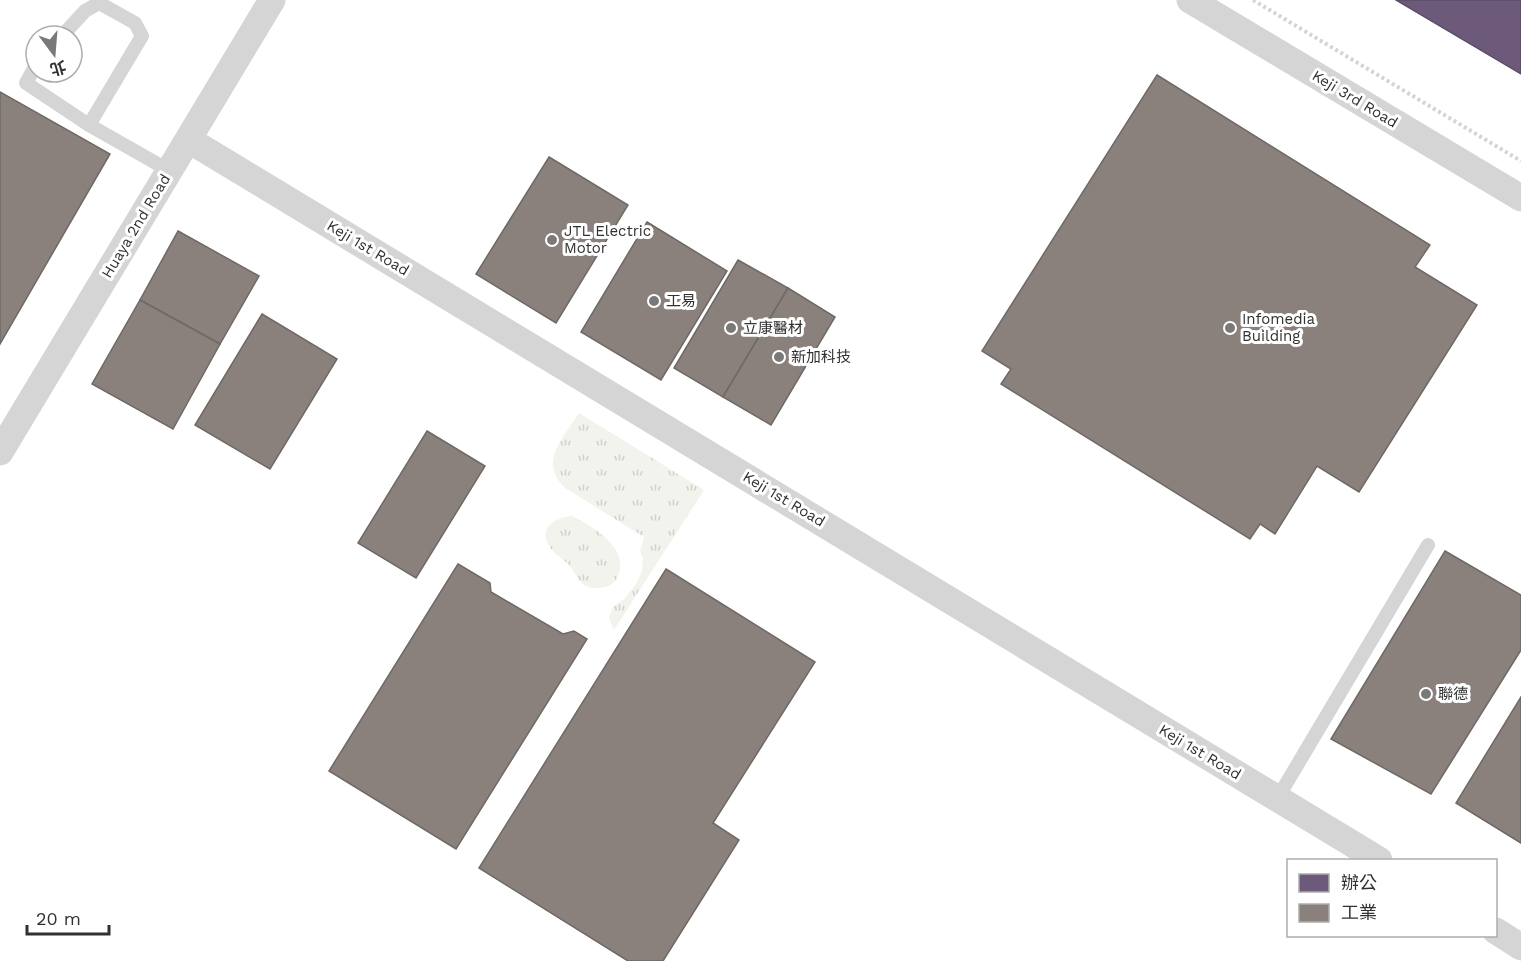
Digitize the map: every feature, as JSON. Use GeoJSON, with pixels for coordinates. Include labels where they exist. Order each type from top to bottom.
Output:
{"type":"FeatureCollection","features":[{"type":"Feature","properties":{"kind":"street","name":"Huaya 2nd Road"},"geometry":{"type":"LineString","coordinates":[[0,453],[272,0]]}},
{"type":"Feature","properties":{"kind":"street","name":"Keji 3rd Road"},"geometry":{"type":"LineString","coordinates":[[1190,0],[1521,198]]}},
{"type":"Feature","properties":{"kind":"street","name":"Keji 1st Road"},"geometry":{"type":"LineString","coordinates":[[189,140],[1376,859]]}},
{"type":"Feature","properties":{"kind":"street"},"geometry":{"type":"LineString","coordinates":[[1497,933],[1521,947]]}},
{"type":"Feature","properties":{"kind":"lane"},"geometry":{"type":"LineString","coordinates":[[73,24],[85,11],[99,3],[135,23],[142,36],[89,125]]}},
{"type":"Feature","properties":{"kind":"lane"},"geometry":{"type":"LineString","coordinates":[[28,84],[89,125],[170,171]]}},
{"type":"Feature","properties":{"kind":"lane"},"geometry":{"type":"LineString","coordinates":[[1277,799],[1428,545]]}},
{"type":"Feature","properties":{"kind":"path"},"geometry":{"type":"LineString","coordinates":[[1253,0],[1521,161]]}},
{"type":"Feature","properties":{"kind":"green space"},"geometry":{"type":"Polygon","coordinates":[[[579,413],[704,490],[614,630],[609,618],[613,607],[625,598],[636,584],[642,571],[643,558],[640,551],[644,537],[565,488],[557,478],[553,460],[556,450],[579,413]]]}},
{"type":"Feature","properties":{"kind":"green space"},"geometry":{"type":"Polygon","coordinates":[[[572,516],[590,526],[608,540],[615,549],[620,568],[617,578],[610,585],[594,588],[585,585],[547,542],[546,530],[549,526],[559,519],[572,516]]]}},
{"type":"Feature","properties":{"kind":"building: 辦公"},"geometry":{"type":"Polygon","coordinates":[[[1396,0],[1521,0],[1521,74],[1396,0]]]}},
{"type":"Feature","properties":{"kind":"building: 工業","name":"Infomedia Building"},"geometry":{"type":"Polygon","coordinates":[[[1157,75],[1430,245],[1415,267],[1477,305],[1359,492],[1317,466],[1275,534],[1260,524],[1250,539],[1001,384],[1011,369],[982,351],[1157,75]]]}},
{"type":"Feature","properties":{"kind":"building: 工業"},"geometry":{"type":"Polygon","coordinates":[[[0,92],[110,154],[0,344],[0,92]]]}},
{"type":"Feature","properties":{"kind":"building: 工業","name":"JTL Electric Motor"},"geometry":{"type":"Polygon","coordinates":[[[549,157],[628,205],[556,323],[476,274],[549,157]]]}},
{"type":"Feature","properties":{"kind":"building: 工業","name":"工易"},"geometry":{"type":"Polygon","coordinates":[[[647,222],[727,271],[661,380],[581,332],[647,222]]]}},
{"type":"Feature","properties":{"kind":"building: 工業"},"geometry":{"type":"Polygon","coordinates":[[[178,231],[259,276],[220,344],[140,300],[178,231]]]}},
{"type":"Feature","properties":{"kind":"building: 工業","name":"立康醫材"},"geometry":{"type":"Polygon","coordinates":[[[738,260],[788,288],[723,397],[674,368],[738,260]]]}},
{"type":"Feature","properties":{"kind":"building: 工業","name":"新加科技"},"geometry":{"type":"Polygon","coordinates":[[[788,288],[835,317],[771,425],[723,397],[788,288]]]}},
{"type":"Feature","properties":{"kind":"building: 工業"},"geometry":{"type":"Polygon","coordinates":[[[140,300],[220,344],[173,429],[92,384],[140,300]]]}},
{"type":"Feature","properties":{"kind":"building: 工業"},"geometry":{"type":"Polygon","coordinates":[[[262,314],[337,359],[270,469],[195,425],[262,314]]]}},
{"type":"Feature","properties":{"kind":"building: 工業"},"geometry":{"type":"Polygon","coordinates":[[[427,431],[485,466],[416,578],[358,543],[427,431]]]}},
{"type":"Feature","properties":{"kind":"building: 工業","name":"聯德"},"geometry":{"type":"Polygon","coordinates":[[[1445,551],[1521,595],[1521,650],[1431,794],[1331,739],[1445,551]]]}},
{"type":"Feature","properties":{"kind":"building: 工業"},"geometry":{"type":"Polygon","coordinates":[[[458,564],[490,583],[491,592],[563,634],[574,631],[587,639],[456,849],[329,771],[458,564]]]}},
{"type":"Feature","properties":{"kind":"building: 工業"},"geometry":{"type":"Polygon","coordinates":[[[666,569],[815,662],[713,823],[739,840],[663,961],[628,961],[479,868],[666,569]]]}},
{"type":"Feature","properties":{"kind":"building: 工業"},"geometry":{"type":"Polygon","coordinates":[[[1521,697],[1521,843],[1456,803],[1521,697]]]}},
{"type":"Feature","properties":{"kind":"place","name":"JTL Electric Motor"},"geometry":{"type":"Point","coordinates":[552,240]}},
{"type":"Feature","properties":{"kind":"place","name":"工易"},"geometry":{"type":"Point","coordinates":[654,301]}},
{"type":"Feature","properties":{"kind":"place","name":"立康醫材"},"geometry":{"type":"Point","coordinates":[731,328]}},
{"type":"Feature","properties":{"kind":"place","name":"Infomedia Building"},"geometry":{"type":"Point","coordinates":[1230,328]}},
{"type":"Feature","properties":{"kind":"place","name":"新加科技"},"geometry":{"type":"Point","coordinates":[779,357]}},
{"type":"Feature","properties":{"kind":"place","name":"聯德"},"geometry":{"type":"Point","coordinates":[1426,694]}}]}
